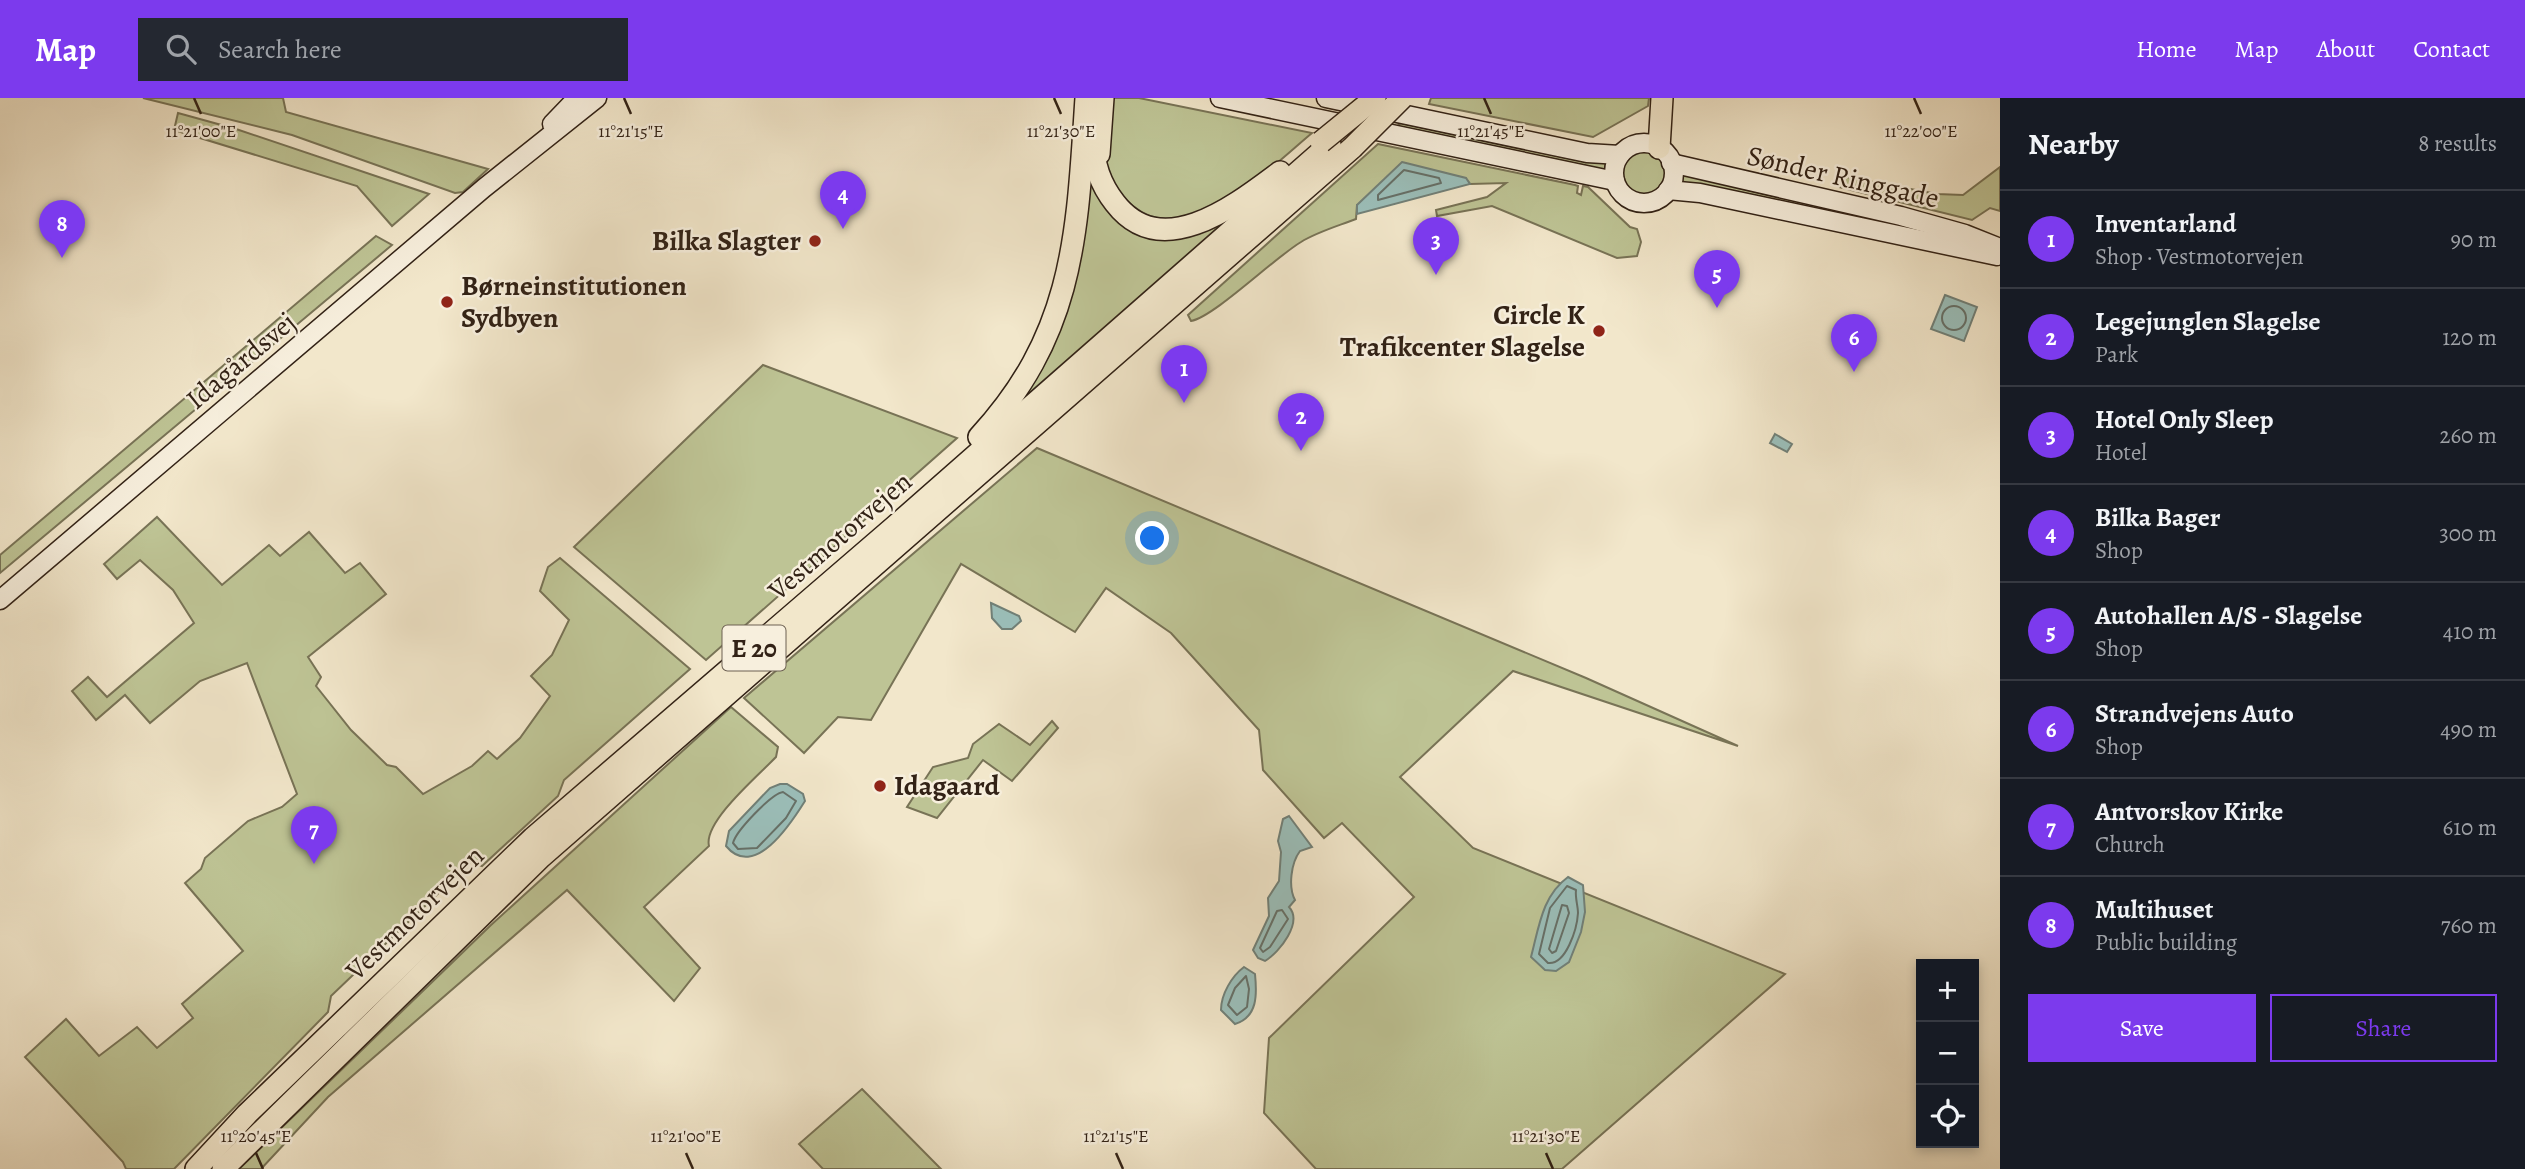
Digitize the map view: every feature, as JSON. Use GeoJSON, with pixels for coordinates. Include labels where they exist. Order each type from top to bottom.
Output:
{"type":"FeatureCollection","features":[{"type":"Feature","properties":{"kind":"highway"},"geometry":{"type":"LineString","coordinates":[[894,527],[1007,406],[1042,349],[1074,247],[1086,98]]}},
{"type":"Feature","properties":{"kind":"highway"},"geometry":{"type":"LineString","coordinates":[[1095,98],[1093,160],[1105,191],[1119,208],[1135,220],[1155,228],[1178,229],[1201,223],[1231,207],[1325,143]]}},
{"type":"Feature","properties":{"kind":"highway"},"geometry":{"type":"LineString","coordinates":[[1103,98],[1099,159],[1105,191]]}},
{"type":"Feature","properties":{"kind":"highway","name":"Vestmotorvejen"},"geometry":{"type":"LineString","coordinates":[[196,1169],[257,1104],[533,838],[894,527],[1376,98]]}},
{"type":"Feature","properties":{"kind":"highway","name":"Vestmotorvejen"},"geometry":{"type":"LineString","coordinates":[[223,1169],[541,857],[1355,145],[1402,98]]}},
{"type":"Feature","properties":{"kind":"highway"},"geometry":{"type":"LineString","coordinates":[[1355,145],[1412,98]]}},
{"type":"Feature","properties":{"kind":"highway"},"geometry":{"type":"LineString","coordinates":[[1653,98],[1651,116],[1657,151]]}},
{"type":"Feature","properties":{"kind":"highway"},"geometry":{"type":"LineString","coordinates":[[1657,151],[1662,98]]}},
{"type":"Feature","properties":{"kind":"street","name":"Idagårdsvej"},"geometry":{"type":"LineString","coordinates":[[516,162],[576,98]]}},
{"type":"Feature","properties":{"kind":"street","name":"Idagårdsvej"},"geometry":{"type":"LineString","coordinates":[[0,600],[484,188],[597,98]]}},
{"type":"Feature","properties":{"kind":"street"},"geometry":{"type":"LineString","coordinates":[[1220,98],[1615,181]]}},
{"type":"Feature","properties":{"kind":"street"},"geometry":{"type":"LineString","coordinates":[[1326,98],[1587,153],[1620,155],[1657,151],[1673,177],[1668,190],[1656,200],[1641,203],[1622,194],[1615,181],[1614,167],[1620,155]]}},
{"type":"Feature","properties":{"kind":"street","name":"Sønder Ringgade"},"geometry":{"type":"LineString","coordinates":[[1657,151],[1965,234],[2000,248]]}},
{"type":"Feature","properties":{"kind":"street","name":"Sønder Ringgade"},"geometry":{"type":"LineString","coordinates":[[1668,190],[1700,193],[2000,257]]}},
{"type":"Feature","properties":{"kind":"green space"},"geometry":{"type":"Polygon","coordinates":[[[143,98],[283,98],[286,112],[488,169],[463,192],[455,193],[292,135],[143,98]]]}},
{"type":"Feature","properties":{"kind":"green space"},"geometry":{"type":"Polygon","coordinates":[[[1109,98],[1139,98],[1312,133],[1228,200],[1203,212],[1178,219],[1155,217],[1133,206],[1113,182],[1105,156],[1109,98]]]}},
{"type":"Feature","properties":{"kind":"green space"},"geometry":{"type":"Polygon","coordinates":[[[1431,98],[1649,98],[1648,106],[1593,137],[1429,104],[1431,98]]]}},
{"type":"Feature","properties":{"kind":"green space"},"geometry":{"type":"Polygon","coordinates":[[[178,113],[236,129],[429,194],[392,226],[357,186],[174,130],[178,113]]]}},
{"type":"Feature","properties":{"kind":"green space"},"geometry":{"type":"Polygon","coordinates":[[[1403,121],[1609,160],[1607,176],[1395,128],[1403,121]]]}},
{"type":"Feature","properties":{"kind":"green space"},"geometry":{"type":"Polygon","coordinates":[[[1378,144],[1575,185],[1578,186],[1577,193],[1581,195],[1583,186],[1588,187],[1630,227],[1637,229],[1641,242],[1637,256],[1617,258],[1492,206],[1437,216],[1436,210],[1487,197],[1506,183],[1470,184],[1465,178],[1357,205],[1356,219],[1301,242],[1214,309],[1191,321],[1188,315],[1378,144]]]}},
{"type":"Feature","properties":{"kind":"green space"},"geometry":{"type":"Polygon","coordinates":[[[1088,150],[1148,232],[1246,203],[1018,403],[1042,367],[1088,150]]]}},
{"type":"Feature","properties":{"kind":"green space"},"geometry":{"type":"Polygon","coordinates":[[[1643,151],[1658,158],[1665,173],[1658,188],[1643,195],[1628,188],[1621,173],[1628,158],[1643,151]]]}},
{"type":"Feature","properties":{"kind":"green space"},"geometry":{"type":"Polygon","coordinates":[[[2000,167],[2000,211],[1990,208],[1972,220],[1839,187],[1841,176],[1937,194],[1963,195],[2000,167]]]}},
{"type":"Feature","properties":{"kind":"green space"},"geometry":{"type":"Polygon","coordinates":[[[1678,171],[1823,206],[1822,212],[1676,186],[1678,171]]]}},
{"type":"Feature","properties":{"kind":"green space"},"geometry":{"type":"Polygon","coordinates":[[[376,236],[392,245],[0,573],[0,555],[376,236]]]}},
{"type":"Feature","properties":{"kind":"green space"},"geometry":{"type":"Polygon","coordinates":[[[763,365],[957,438],[706,660],[574,547],[763,365]]]}},
{"type":"Feature","properties":{"kind":"green space"},"geometry":{"type":"Polygon","coordinates":[[[1037,448],[1586,678],[1738,746],[1513,671],[1400,777],[1473,848],[1785,974],[1562,1169],[1316,1169],[1264,1113],[1269,1038],[1414,897],[1342,823],[1324,838],[1263,770],[1259,730],[1171,633],[1106,588],[1075,632],[961,564],[871,720],[838,717],[804,753],[744,698],[1037,448]]]}},
{"type":"Feature","properties":{"kind":"green space"},"geometry":{"type":"Polygon","coordinates":[[[157,517],[222,585],[269,545],[280,556],[309,532],[345,573],[360,563],[386,594],[308,657],[321,677],[316,686],[351,730],[387,765],[396,767],[423,794],[472,766],[488,751],[497,759],[520,738],[550,696],[531,676],[552,655],[569,620],[540,591],[548,567],[560,558],[690,669],[564,780],[558,796],[482,866],[471,862],[331,996],[328,1012],[174,1169],[126,1169],[123,1162],[25,1057],[66,1019],[99,1056],[137,1027],[157,1048],[193,1018],[182,1004],[243,951],[185,883],[201,869],[205,858],[248,821],[282,807],[297,794],[247,663],[200,681],[150,723],[125,695],[96,720],[72,691],[88,677],[107,697],[194,623],[173,590],[140,560],[117,579],[104,564],[157,517]]]}},
{"type":"Feature","properties":{"kind":"green space"},"geometry":{"type":"Polygon","coordinates":[[[731,707],[778,747],[776,757],[723,812],[709,836],[709,846],[644,907],[700,968],[674,1001],[567,890],[328,1097],[261,1169],[239,1169],[491,925],[731,707]]]}},
{"type":"Feature","properties":{"kind":"green space"},"geometry":{"type":"Polygon","coordinates":[[[1052,721],[1058,728],[1012,781],[983,760],[937,818],[907,807],[933,767],[968,758],[973,744],[999,724],[1030,745],[1052,721]]]}},
{"type":"Feature","properties":{"kind":"green space"},"geometry":{"type":"Polygon","coordinates":[[[862,1089],[941,1169],[823,1169],[799,1144],[862,1089]]]}},
{"type":"Feature","properties":{"kind":"water"},"geometry":{"type":"Polygon","coordinates":[[[1402,162],[1466,178],[1470,184],[1357,214],[1357,205],[1402,162]]]}},
{"type":"Feature","properties":{"kind":"water"},"geometry":{"type":"Polygon","coordinates":[[[1945,295],[1977,307],[1964,341],[1931,329],[1945,295]]]}},
{"type":"Feature","properties":{"kind":"water"},"geometry":{"type":"Polygon","coordinates":[[[1775,434],[1792,444],[1787,452],[1770,443],[1775,434]]]}},
{"type":"Feature","properties":{"kind":"water"},"geometry":{"type":"Polygon","coordinates":[[[991,603],[1019,616],[1021,621],[1012,629],[1002,629],[992,618],[991,603]]]}},
{"type":"Feature","properties":{"kind":"water"},"geometry":{"type":"Polygon","coordinates":[[[787,784],[803,794],[805,801],[781,835],[770,845],[748,857],[737,855],[726,846],[729,831],[770,788],[787,784]]]}},
{"type":"Feature","properties":{"kind":"water"},"geometry":{"type":"Polygon","coordinates":[[[1289,816],[1312,847],[1300,851],[1293,868],[1291,882],[1295,900],[1289,907],[1293,913],[1292,928],[1283,944],[1265,961],[1258,958],[1253,950],[1269,916],[1268,898],[1279,881],[1281,852],[1278,841],[1283,819],[1289,816]]]}},
{"type":"Feature","properties":{"kind":"water"},"geometry":{"type":"Polygon","coordinates":[[[1568,877],[1583,885],[1585,912],[1581,932],[1569,962],[1556,971],[1545,970],[1531,957],[1536,935],[1552,893],[1568,877]]]}},
{"type":"Feature","properties":{"kind":"water"},"geometry":{"type":"Polygon","coordinates":[[[1244,967],[1255,974],[1256,997],[1248,1016],[1235,1024],[1221,1010],[1221,1004],[1228,986],[1244,967]]]}},
{"type":"Feature","properties":{"kind":"place","name":"Bilka Bager"},"geometry":{"type":"Point","coordinates":[843,229]}},
{"type":"Feature","properties":{"kind":"place","name":"Bilka Slagter"},"geometry":{"type":"Point","coordinates":[815,241]}},
{"type":"Feature","properties":{"kind":"place","name":"Multihuset"},"geometry":{"type":"Point","coordinates":[62,258]}},
{"type":"Feature","properties":{"kind":"place","name":"Hotel Only Sleep"},"geometry":{"type":"Point","coordinates":[1436,275]}},
{"type":"Feature","properties":{"kind":"place","name":"Børneinstitutionen Sydbyen"},"geometry":{"type":"Point","coordinates":[447,302]}},
{"type":"Feature","properties":{"kind":"place","name":"Autohallen A/S - Slagelse"},"geometry":{"type":"Point","coordinates":[1717,308]}},
{"type":"Feature","properties":{"kind":"place","name":"Circle K Trafikcenter Slagelse"},"geometry":{"type":"Point","coordinates":[1599,331]}},
{"type":"Feature","properties":{"kind":"place","name":"Strandvejens Auto"},"geometry":{"type":"Point","coordinates":[1854,372]}},
{"type":"Feature","properties":{"kind":"place","name":"Inventarland"},"geometry":{"type":"Point","coordinates":[1184,403]}},
{"type":"Feature","properties":{"kind":"place","name":"Legejunglen Slagelse"},"geometry":{"type":"Point","coordinates":[1301,451]}},
{"type":"Feature","properties":{"kind":"place","name":"Idagaard"},"geometry":{"type":"Point","coordinates":[880,786]}},
{"type":"Feature","properties":{"kind":"place","name":"Antvorskov Kirke"},"geometry":{"type":"Point","coordinates":[314,864]}}]}
